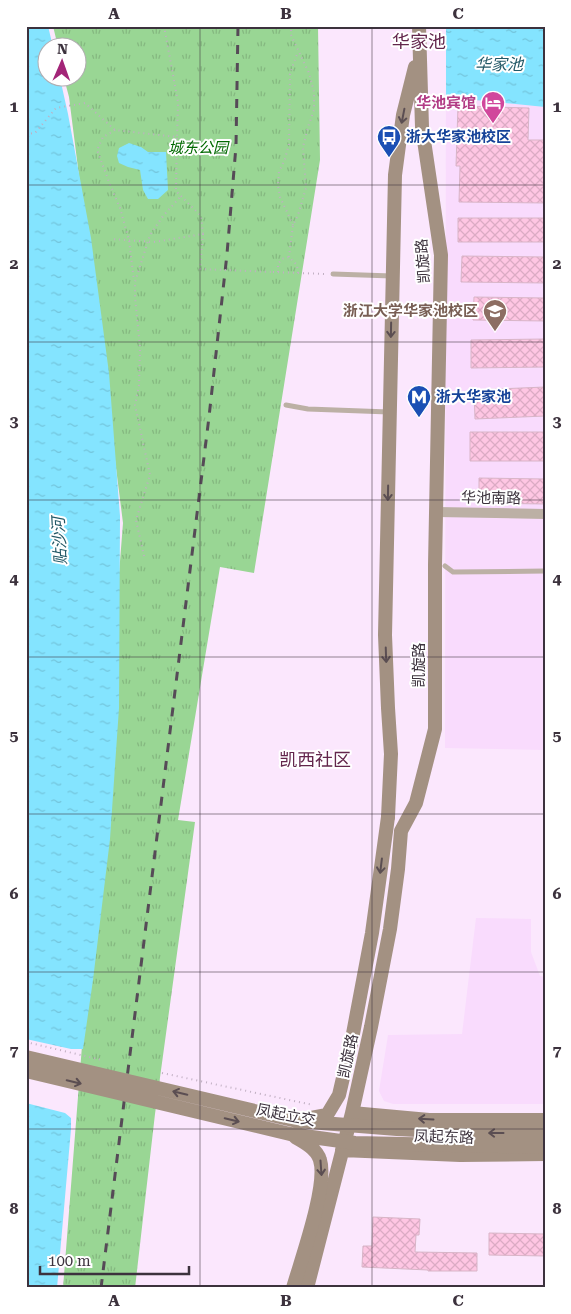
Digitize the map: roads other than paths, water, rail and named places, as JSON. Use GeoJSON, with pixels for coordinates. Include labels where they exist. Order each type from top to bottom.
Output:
{"type":"FeatureCollection","features":[{"type":"Feature","properties":{"kind":"main road","name":"凯旋路"},"geometry":{"type":"LineString","coordinates":[[307,1288],[352,1113],[371,1027],[390,929],[401,831],[416,803],[435,729],[440,566],[437,512],[441,255],[422,127],[419,26]]}},
{"type":"Feature","properties":{"kind":"main road"},"geometry":{"type":"LineString","coordinates":[[297,1121],[327,1115],[339,1095],[352,1039],[372,933],[388,817],[391,754],[385,635],[395,175],[403,115],[419,52]]}},
{"type":"Feature","properties":{"kind":"main road","name":"凤起立交"},"geometry":{"type":"LineString","coordinates":[[26,1057],[297,1121],[397,1130],[545,1133]]}},
{"type":"Feature","properties":{"kind":"main road","name":"凤起立交"},"geometry":{"type":"LineString","coordinates":[[26,1070],[290,1134],[356,1143],[545,1147]]}},
{"type":"Feature","properties":{"kind":"main road","name":"凤起东路"},"geometry":{"type":"LineString","coordinates":[[352,1113],[429,1120],[545,1120]]}},
{"type":"Feature","properties":{"kind":"main road"},"geometry":{"type":"LineString","coordinates":[[290,1134],[311,1147],[320,1159],[322,1176],[317,1203],[293,1288]]}},
{"type":"Feature","properties":{"kind":"main road","name":"凤起东路"},"geometry":{"type":"LineString","coordinates":[[342,1150],[460,1155],[545,1154]]}},
{"type":"Feature","properties":{"kind":"street","name":"华池南路"},"geometry":{"type":"LineString","coordinates":[[437,512],[545,514]]}},
{"type":"Feature","properties":{"kind":"lane"},"geometry":{"type":"LineString","coordinates":[[333,274],[392,276]]}},
{"type":"Feature","properties":{"kind":"lane"},"geometry":{"type":"LineString","coordinates":[[286,405],[308,409],[390,412]]}},
{"type":"Feature","properties":{"kind":"lane"},"geometry":{"type":"LineString","coordinates":[[440,566],[453,572],[545,571]]}},
{"type":"Feature","properties":{"kind":"water","name":"贴沙河"},"geometry":{"type":"Polygon","coordinates":[[[26,26],[48,26],[51,38],[38,38],[38,88],[62,88],[91,238],[109,373],[120,516],[119,708],[110,839],[83,1049],[71,1049],[26,1039],[26,26]]]}},
{"type":"Feature","properties":{"kind":"water","name":"华家池"},"geometry":{"type":"Polygon","coordinates":[[[446,26],[545,26],[545,107],[446,97],[446,26]]]}},
{"type":"Feature","properties":{"kind":"water"},"geometry":{"type":"Polygon","coordinates":[[[129,143],[141,147],[148,152],[166,152],[168,190],[158,199],[148,199],[143,190],[140,170],[119,163],[117,156],[119,148],[129,143]]]}},
{"type":"Feature","properties":{"kind":"water"},"geometry":{"type":"Polygon","coordinates":[[[26,1103],[65,1113],[71,1118],[57,1288],[26,1288],[26,1103]]]}},
{"type":"Feature","properties":{"kind":"railway"},"geometry":{"type":"LineString","coordinates":[[101,1288],[209,417],[227,254],[236,146],[238,26]]}},
{"type":"Feature","properties":{"kind":"place","name":"华池宾馆"},"geometry":{"type":"Point","coordinates":[493,124]}},
{"type":"Feature","properties":{"kind":"place","name":"浙大华家池校区"},"geometry":{"type":"Point","coordinates":[389,158]}},
{"type":"Feature","properties":{"kind":"place","name":"浙江大学华家池校区"},"geometry":{"type":"Point","coordinates":[495,332]}},
{"type":"Feature","properties":{"kind":"place","name":"浙大华家池"},"geometry":{"type":"Point","coordinates":[419,418]}},
{"type":"Feature","properties":{"kind":"district","name":"华家池"},"geometry":{"type":"Point","coordinates":[419,42]}},
{"type":"Feature","properties":{"kind":"district","name":"凯西社区"},"geometry":{"type":"Point","coordinates":[315,760]}},
{"type":"Feature","properties":{"kind":"park label","name":"城东公园"},"geometry":{"type":"Point","coordinates":[198,148]}}]}
